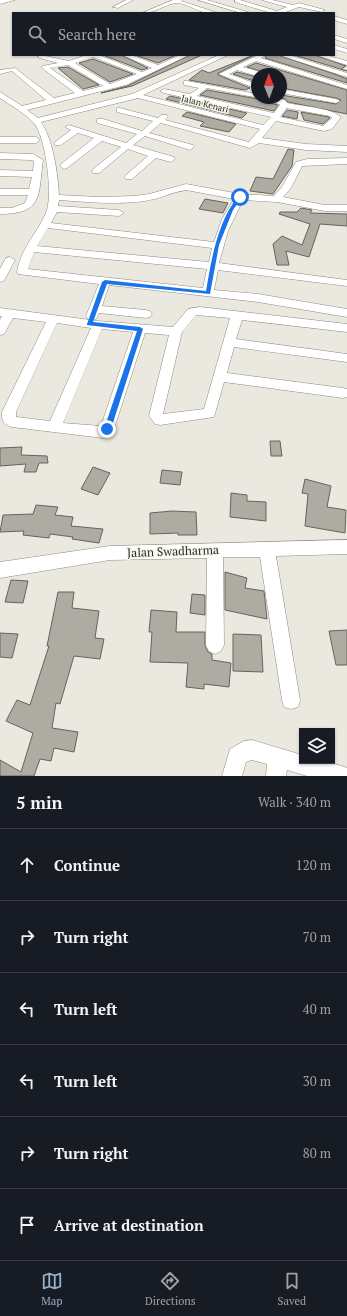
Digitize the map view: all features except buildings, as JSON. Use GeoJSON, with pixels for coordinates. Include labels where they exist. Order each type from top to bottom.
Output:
{"type":"FeatureCollection","features":[{"type":"Feature","properties":{"kind":"street"},"geometry":{"type":"LineString","coordinates":[[0,2],[12,0]]}},
{"type":"Feature","properties":{"kind":"street"},"geometry":{"type":"LineString","coordinates":[[116,7],[130,0]]}},
{"type":"Feature","properties":{"kind":"street"},"geometry":{"type":"LineString","coordinates":[[201,0],[244,12]]}},
{"type":"Feature","properties":{"kind":"street"},"geometry":{"type":"LineString","coordinates":[[232,0],[274,12]]}},
{"type":"Feature","properties":{"kind":"street"},"geometry":{"type":"LineString","coordinates":[[265,0],[292,7]]}},
{"type":"Feature","properties":{"kind":"street"},"geometry":{"type":"LineString","coordinates":[[280,12],[301,5],[317,12],[327,6],[305,0]]}},
{"type":"Feature","properties":{"kind":"street"},"geometry":{"type":"LineString","coordinates":[[148,12],[163,3],[176,1],[212,12]]}},
{"type":"Feature","properties":{"kind":"street"},"geometry":{"type":"LineString","coordinates":[[163,3],[176,11]]}},
{"type":"Feature","properties":{"kind":"street"},"geometry":{"type":"LineString","coordinates":[[335,18],[347,22]]}},
{"type":"Feature","properties":{"kind":"street"},"geometry":{"type":"LineString","coordinates":[[335,37],[347,41]]}},
{"type":"Feature","properties":{"kind":"street"},"geometry":{"type":"LineString","coordinates":[[335,47],[347,51]]}},
{"type":"Feature","properties":{"kind":"street"},"geometry":{"type":"LineString","coordinates":[[82,94],[44,68],[69,63],[90,56]]}},
{"type":"Feature","properties":{"kind":"street"},"geometry":{"type":"LineString","coordinates":[[96,56],[142,74]]}},
{"type":"Feature","properties":{"kind":"street"},"geometry":{"type":"LineString","coordinates":[[128,56],[157,67]]}},
{"type":"Feature","properties":{"kind":"street"},"geometry":{"type":"LineString","coordinates":[[164,56],[199,68]]}},
{"type":"Feature","properties":{"kind":"street"},"geometry":{"type":"LineString","coordinates":[[23,108],[123,83],[184,56]]}},
{"type":"Feature","properties":{"kind":"street"},"geometry":{"type":"LineString","coordinates":[[35,121],[135,96],[223,56]]}},
{"type":"Feature","properties":{"kind":"street"},"geometry":{"type":"LineString","coordinates":[[286,56],[345,72]]}},
{"type":"Feature","properties":{"kind":"street"},"geometry":{"type":"LineString","coordinates":[[322,56],[347,63]]}},
{"type":"Feature","properties":{"kind":"street"},"geometry":{"type":"LineString","coordinates":[[41,57],[55,57],[84,70],[123,83]]}},
{"type":"Feature","properties":{"kind":"street"},"geometry":{"type":"LineString","coordinates":[[191,97],[213,80],[260,57],[341,95]]}},
{"type":"Feature","properties":{"kind":"street"},"geometry":{"type":"LineString","coordinates":[[238,68],[251,72]]}},
{"type":"Feature","properties":{"kind":"street"},"geometry":{"type":"LineString","coordinates":[[0,72],[13,69],[51,100]]}},
{"type":"Feature","properties":{"kind":"street"},"geometry":{"type":"LineString","coordinates":[[84,70],[108,86]]}},
{"type":"Feature","properties":{"kind":"street"},"geometry":{"type":"LineString","coordinates":[[213,80],[207,86],[251,95]]}},
{"type":"Feature","properties":{"kind":"street"},"geometry":{"type":"LineString","coordinates":[[187,83],[213,80],[251,86]]}},
{"type":"Feature","properties":{"kind":"street"},"geometry":{"type":"LineString","coordinates":[[287,84],[326,98]]}},
{"type":"Feature","properties":{"kind":"street"},"geometry":{"type":"LineString","coordinates":[[3,91],[23,108],[38,124],[49,155],[53,180],[53,197],[45,211],[44,226],[22,269],[22,272],[25,274],[258,298],[347,313]]}},
{"type":"Feature","properties":{"kind":"street"},"geometry":{"type":"LineString","coordinates":[[120,110],[248,145],[251,145],[261,135],[276,117],[284,105],[337,116],[329,127],[324,129],[276,117],[164,91]]}},
{"type":"Feature","properties":{"kind":"street"},"geometry":{"type":"LineString","coordinates":[[287,92],[326,98],[341,95]]}},
{"type":"Feature","properties":{"kind":"street","name":"Jalan Kenari"},"geometry":{"type":"LineString","coordinates":[[141,97],[261,135]]}},
{"type":"Feature","properties":{"kind":"street"},"geometry":{"type":"LineString","coordinates":[[96,171],[176,107]]}},
{"type":"Feature","properties":{"kind":"street"},"geometry":{"type":"LineString","coordinates":[[100,121],[190,147]]}},
{"type":"Feature","properties":{"kind":"street"},"geometry":{"type":"LineString","coordinates":[[58,143],[73,128],[154,155],[171,159]]}},
{"type":"Feature","properties":{"kind":"street"},"geometry":{"type":"LineString","coordinates":[[261,135],[306,147],[347,149]]}},
{"type":"Feature","properties":{"kind":"street"},"geometry":{"type":"LineString","coordinates":[[64,166],[101,137]]}},
{"type":"Feature","properties":{"kind":"street"},"geometry":{"type":"LineString","coordinates":[[0,140],[36,140]]}},
{"type":"Feature","properties":{"kind":"street"},"geometry":{"type":"LineString","coordinates":[[129,177],[154,155]]}},
{"type":"Feature","properties":{"kind":"street"},"geometry":{"type":"LineString","coordinates":[[0,156],[37,157],[38,160],[32,200],[29,205],[2,214]]}},
{"type":"Feature","properties":{"kind":"street"},"geometry":{"type":"LineString","coordinates":[[277,199],[286,188],[299,164],[307,162],[347,161]]}},
{"type":"Feature","properties":{"kind":"street"},"geometry":{"type":"LineString","coordinates":[[0,174],[36,174]]}},
{"type":"Feature","properties":{"kind":"street"},"geometry":{"type":"LineString","coordinates":[[53,197],[80,199],[147,198],[186,187],[240,197],[277,199],[319,207],[347,208]]}},
{"type":"Feature","properties":{"kind":"street"},"geometry":{"type":"LineString","coordinates":[[0,192],[33,192]]}},
{"type":"Feature","properties":{"kind":"street"},"geometry":{"type":"LineString","coordinates":[[208,293],[217,245],[230,209],[240,197]]}},
{"type":"Feature","properties":{"kind":"street"},"geometry":{"type":"LineString","coordinates":[[2,214],[45,211],[119,213]]}},
{"type":"Feature","properties":{"kind":"street"},"geometry":{"type":"LineString","coordinates":[[44,226],[217,245]]}},
{"type":"Feature","properties":{"kind":"street"},"geometry":{"type":"LineString","coordinates":[[31,249],[214,266],[347,283]]}},
{"type":"Feature","properties":{"kind":"street"},"geometry":{"type":"LineString","coordinates":[[0,279],[10,260]]}},
{"type":"Feature","properties":{"kind":"street"},"geometry":{"type":"LineString","coordinates":[[54,428],[94,324],[95,309],[105,282]]}},
{"type":"Feature","properties":{"kind":"street"},"geometry":{"type":"LineString","coordinates":[[95,309],[146,314]]}},
{"type":"Feature","properties":{"kind":"street"},"geometry":{"type":"LineString","coordinates":[[237,316],[209,413],[160,420],[156,416],[176,331],[192,312],[200,311],[347,328]]}},
{"type":"Feature","properties":{"kind":"street"},"geometry":{"type":"LineString","coordinates":[[0,331],[5,313],[140,329],[176,331]]}},
{"type":"Feature","properties":{"kind":"street"},"geometry":{"type":"LineString","coordinates":[[53,319],[8,418],[12,422],[104,433],[107,429],[140,329]]}},
{"type":"Feature","properties":{"kind":"street"},"geometry":{"type":"LineString","coordinates":[[229,342],[347,358]]}},
{"type":"Feature","properties":{"kind":"street"},"geometry":{"type":"LineString","coordinates":[[219,377],[344,393]]}},
{"type":"Feature","properties":{"kind":"street","name":"Jalan Swadharma"},"geometry":{"type":"LineString","coordinates":[[0,570],[110,553],[347,547]]}},
{"type":"Feature","properties":{"kind":"street"},"geometry":{"type":"LineString","coordinates":[[266,549],[275,606],[283,640],[291,700]]}},
{"type":"Feature","properties":{"kind":"street"},"geometry":{"type":"LineString","coordinates":[[215,550],[215,645]]}},
{"type":"Feature","properties":{"kind":"street"},"geometry":{"type":"LineString","coordinates":[[232,776],[237,756],[244,751],[252,750],[277,767],[341,776]]}},
{"type":"Feature","properties":{"kind":"route"},"geometry":{"type":"LineString","coordinates":[[107,429],[140,329],[90,324],[105,282],[208,293],[217,245],[230,209],[240,197]]}}]}
